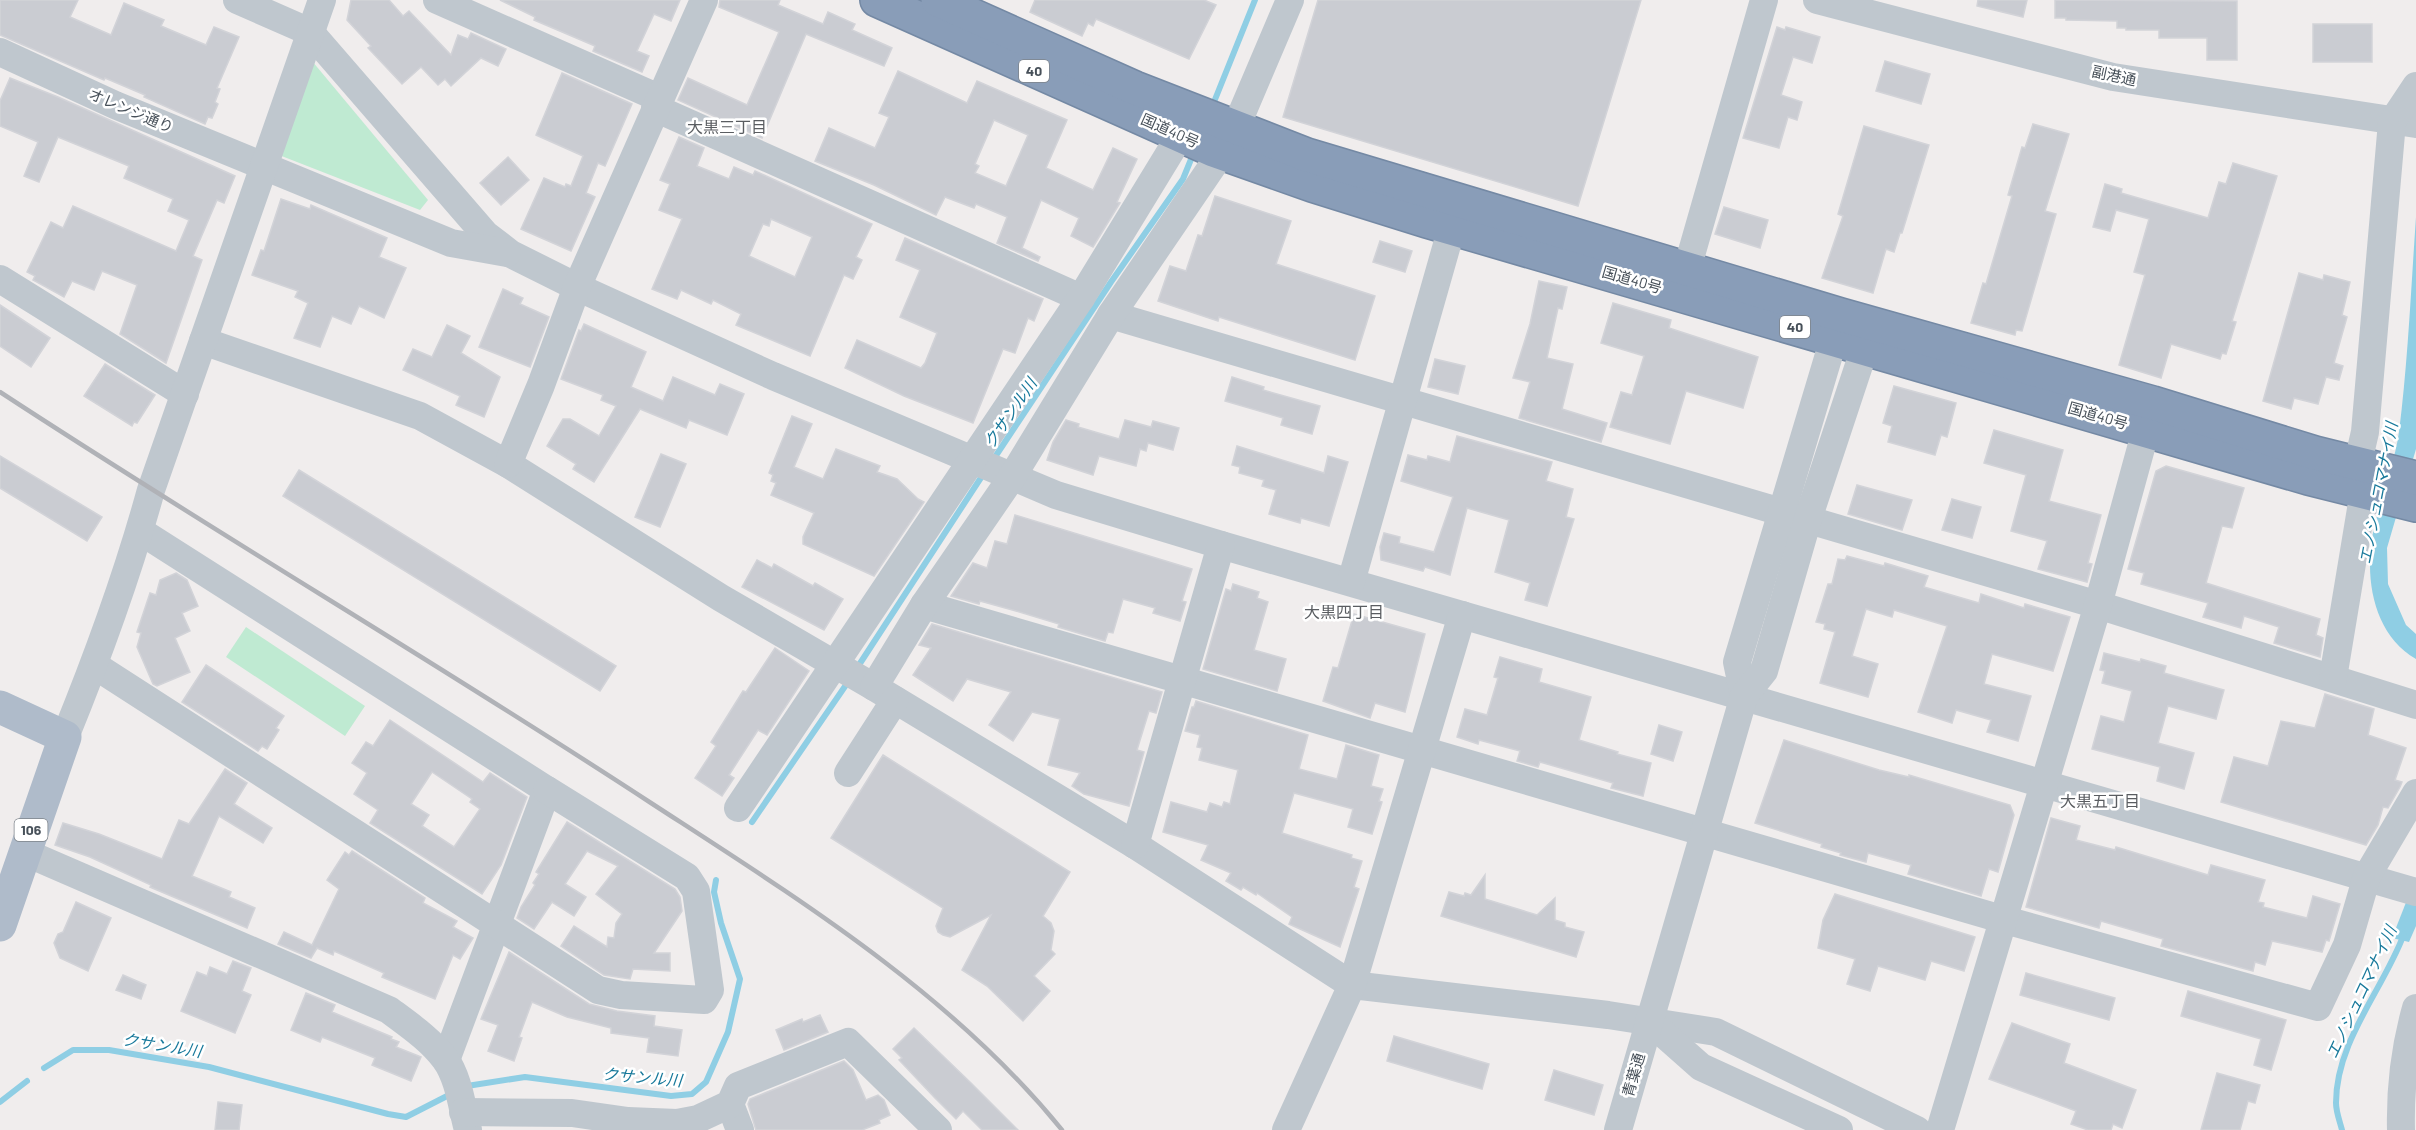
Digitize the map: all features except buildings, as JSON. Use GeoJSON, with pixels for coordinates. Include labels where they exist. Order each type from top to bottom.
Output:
{"type":"FeatureCollection","features":[{"type":"Feature","properties":{"kind":"highway","name":"国道40号"},"geometry":{"type":"LineString","coordinates":[[877,0],[1209,132]]}},
{"type":"Feature","properties":{"kind":"highway","name":"国道40号"},"geometry":{"type":"LineString","coordinates":[[938,0],[1075,62],[1312,185],[1456,215],[1687,269],[1837,327]]}},
{"type":"Feature","properties":{"kind":"highway","name":"国道40号"},"geometry":{"type":"LineString","coordinates":[[1456,215],[2388,486]]}},
{"type":"Feature","properties":{"kind":"main road"},"geometry":{"type":"LineString","coordinates":[[0,707],[65,737]]}},
{"type":"Feature","properties":{"kind":"main road","name":"106"},"geometry":{"type":"LineString","coordinates":[[0,925],[65,737]]}},
{"type":"Feature","properties":{"kind":"street"},"geometry":{"type":"LineString","coordinates":[[237,0],[310,32],[485,234],[510,254],[773,376],[1056,495],[2416,892]]}},
{"type":"Feature","properties":{"kind":"street"},"geometry":{"type":"LineString","coordinates":[[65,737],[94,665],[140,531],[151,490],[322,0]]}},
{"type":"Feature","properties":{"kind":"street"},"geometry":{"type":"LineString","coordinates":[[437,0],[1081,298]]}},
{"type":"Feature","properties":{"kind":"street"},"geometry":{"type":"LineString","coordinates":[[508,464],[541,385],[577,287],[704,0]]}},
{"type":"Feature","properties":{"kind":"street"},"geometry":{"type":"LineString","coordinates":[[738,808],[839,667],[1111,315],[1209,132],[1290,0]]}},
{"type":"Feature","properties":{"kind":"street"},"geometry":{"type":"LineString","coordinates":[[1687,269],[1764,0]]}},
{"type":"Feature","properties":{"kind":"street","name":"副港通"},"geometry":{"type":"LineString","coordinates":[[1817,0],[2113,77],[2404,123]]}},
{"type":"Feature","properties":{"kind":"street","name":"オレンジ通り"},"geometry":{"type":"LineString","coordinates":[[0,52],[115,105],[451,243],[510,254]]}},
{"type":"Feature","properties":{"kind":"street"},"geometry":{"type":"LineString","coordinates":[[2333,678],[2388,486],[2365,432],[2404,123],[2416,86]]}},
{"type":"Feature","properties":{"kind":"street"},"geometry":{"type":"LineString","coordinates":[[848,773],[880,691],[992,468],[1081,298],[1209,132]]}},
{"type":"Feature","properties":{"kind":"street"},"geometry":{"type":"LineString","coordinates":[[1351,582],[1456,215]]}},
{"type":"Feature","properties":{"kind":"street"},"geometry":{"type":"LineString","coordinates":[[0,279],[184,394]]}},
{"type":"Feature","properties":{"kind":"street"},"geometry":{"type":"LineString","coordinates":[[1111,315],[2098,605],[2416,705]]}},
{"type":"Feature","properties":{"kind":"street"},"geometry":{"type":"LineString","coordinates":[[1744,696],[1764,671],[1795,515],[1837,327]]}},
{"type":"Feature","properties":{"kind":"street"},"geometry":{"type":"LineString","coordinates":[[1795,515],[1868,336]]}},
{"type":"Feature","properties":{"kind":"street"},"geometry":{"type":"LineString","coordinates":[[203,341],[420,416],[508,464],[722,598],[1135,845],[1352,985],[1650,1021],[1716,1032],[1917,1130]]}},
{"type":"Feature","properties":{"kind":"street"},"geometry":{"type":"LineString","coordinates":[[1940,1130],[2098,605],[2150,417]]}},
{"type":"Feature","properties":{"kind":"street"},"geometry":{"type":"LineString","coordinates":[[94,665],[598,990],[621,995],[704,1000],[710,990],[696,891],[687,877],[140,531]]}},
{"type":"Feature","properties":{"kind":"street"},"geometry":{"type":"LineString","coordinates":[[1135,845],[1221,545]]}},
{"type":"Feature","properties":{"kind":"street"},"geometry":{"type":"LineString","coordinates":[[924,605],[2005,920],[2318,1007],[2416,793]]}},
{"type":"Feature","properties":{"kind":"street"},"geometry":{"type":"LineString","coordinates":[[1286,1130],[1352,985],[1462,615]]}},
{"type":"Feature","properties":{"kind":"street","name":"青葉通"},"geometry":{"type":"LineString","coordinates":[[1618,1130],[1744,696]]}},
{"type":"Feature","properties":{"kind":"street"},"geometry":{"type":"LineString","coordinates":[[446,1060],[547,790]]}},
{"type":"Feature","properties":{"kind":"street"},"geometry":{"type":"LineString","coordinates":[[24,852],[389,1010],[420,1032],[446,1060],[458,1089],[461,1124],[572,1113],[628,1121],[677,1123],[698,1119],[730,1104],[738,1086],[848,1042],[931,1128]]}},
{"type":"Feature","properties":{"kind":"street"},"geometry":{"type":"LineString","coordinates":[[2401,1130],[2407,1038],[2416,1008]]}},
{"type":"Feature","properties":{"kind":"street"},"geometry":{"type":"LineString","coordinates":[[1650,1021],[1701,1067],[1839,1130]]}},
{"type":"Feature","properties":{"kind":"street"},"geometry":{"type":"LineString","coordinates":[[730,1104],[740,1130]]}},
{"type":"Feature","properties":{"kind":"green space"},"geometry":{"type":"Polygon","coordinates":[[[312,61],[428,200],[420,210],[279,155],[312,61]]]}},
{"type":"Feature","properties":{"kind":"green space"},"geometry":{"type":"Polygon","coordinates":[[[246,627],[365,706],[345,736],[226,657],[246,627]]]}},
{"type":"Feature","properties":{"kind":"water"},"geometry":{"type":"Polygon","coordinates":[[[2416,217],[2416,449],[2387,548],[2388,584],[2406,625],[2416,634],[2416,659],[2395,642],[2381,619],[2373,593],[2370,565],[2373,532],[2399,432],[2416,217]]]}},
{"type":"Feature","properties":{"kind":"water"},"geometry":{"type":"Polygon","coordinates":[[[2416,877],[2416,926],[2409,942],[2392,938],[2416,877]]]}},
{"type":"Feature","properties":{"kind":"waterway","name":"クサンル川"},"geometry":{"type":"LineString","coordinates":[[1212,107],[1255,0]]}},
{"type":"Feature","properties":{"kind":"waterway","name":"クサンル川"},"geometry":{"type":"LineString","coordinates":[[993,460],[1111,282],[1183,179],[1194,152]]}},
{"type":"Feature","properties":{"kind":"waterway","name":"クサンル川"},"geometry":{"type":"LineString","coordinates":[[857,668],[984,473]]}},
{"type":"Feature","properties":{"kind":"waterway","name":"クサンル川"},"geometry":{"type":"LineString","coordinates":[[752,822],[848,682]]}},
{"type":"Feature","properties":{"kind":"waterway","name":"クサンル川"},"geometry":{"type":"LineString","coordinates":[[467,1086],[525,1077],[671,1096],[692,1094],[706,1082],[728,1032],[740,979],[721,923],[714,892],[716,880]]}},
{"type":"Feature","properties":{"kind":"waterway","name":"エノシュコマナイ川"},"geometry":{"type":"LineString","coordinates":[[2342,1130],[2336,1103],[2338,1080],[2344,1058],[2362,1016],[2404,934]]}},
{"type":"Feature","properties":{"kind":"waterway","name":"クサンル川"},"geometry":{"type":"LineString","coordinates":[[44,1068],[73,1050],[109,1050],[209,1067],[406,1117],[449,1095]]}},
{"type":"Feature","properties":{"kind":"waterway","name":"クサンル川"},"geometry":{"type":"LineString","coordinates":[[0,1102],[27,1081]]}},
{"type":"Feature","properties":{"kind":"railway"},"geometry":{"type":"LineString","coordinates":[[0,392],[162,496],[489,699],[816,912],[922,991],[971,1034],[1062,1130]]}},
{"type":"Feature","properties":{"kind":"district","name":"大黒三丁目"},"geometry":{"type":"Point","coordinates":[727,127]}},
{"type":"Feature","properties":{"kind":"district","name":"大黒四丁目"},"geometry":{"type":"Point","coordinates":[1344,612]}},
{"type":"Feature","properties":{"kind":"district","name":"大黒五丁目"},"geometry":{"type":"Point","coordinates":[2100,801]}}]}
